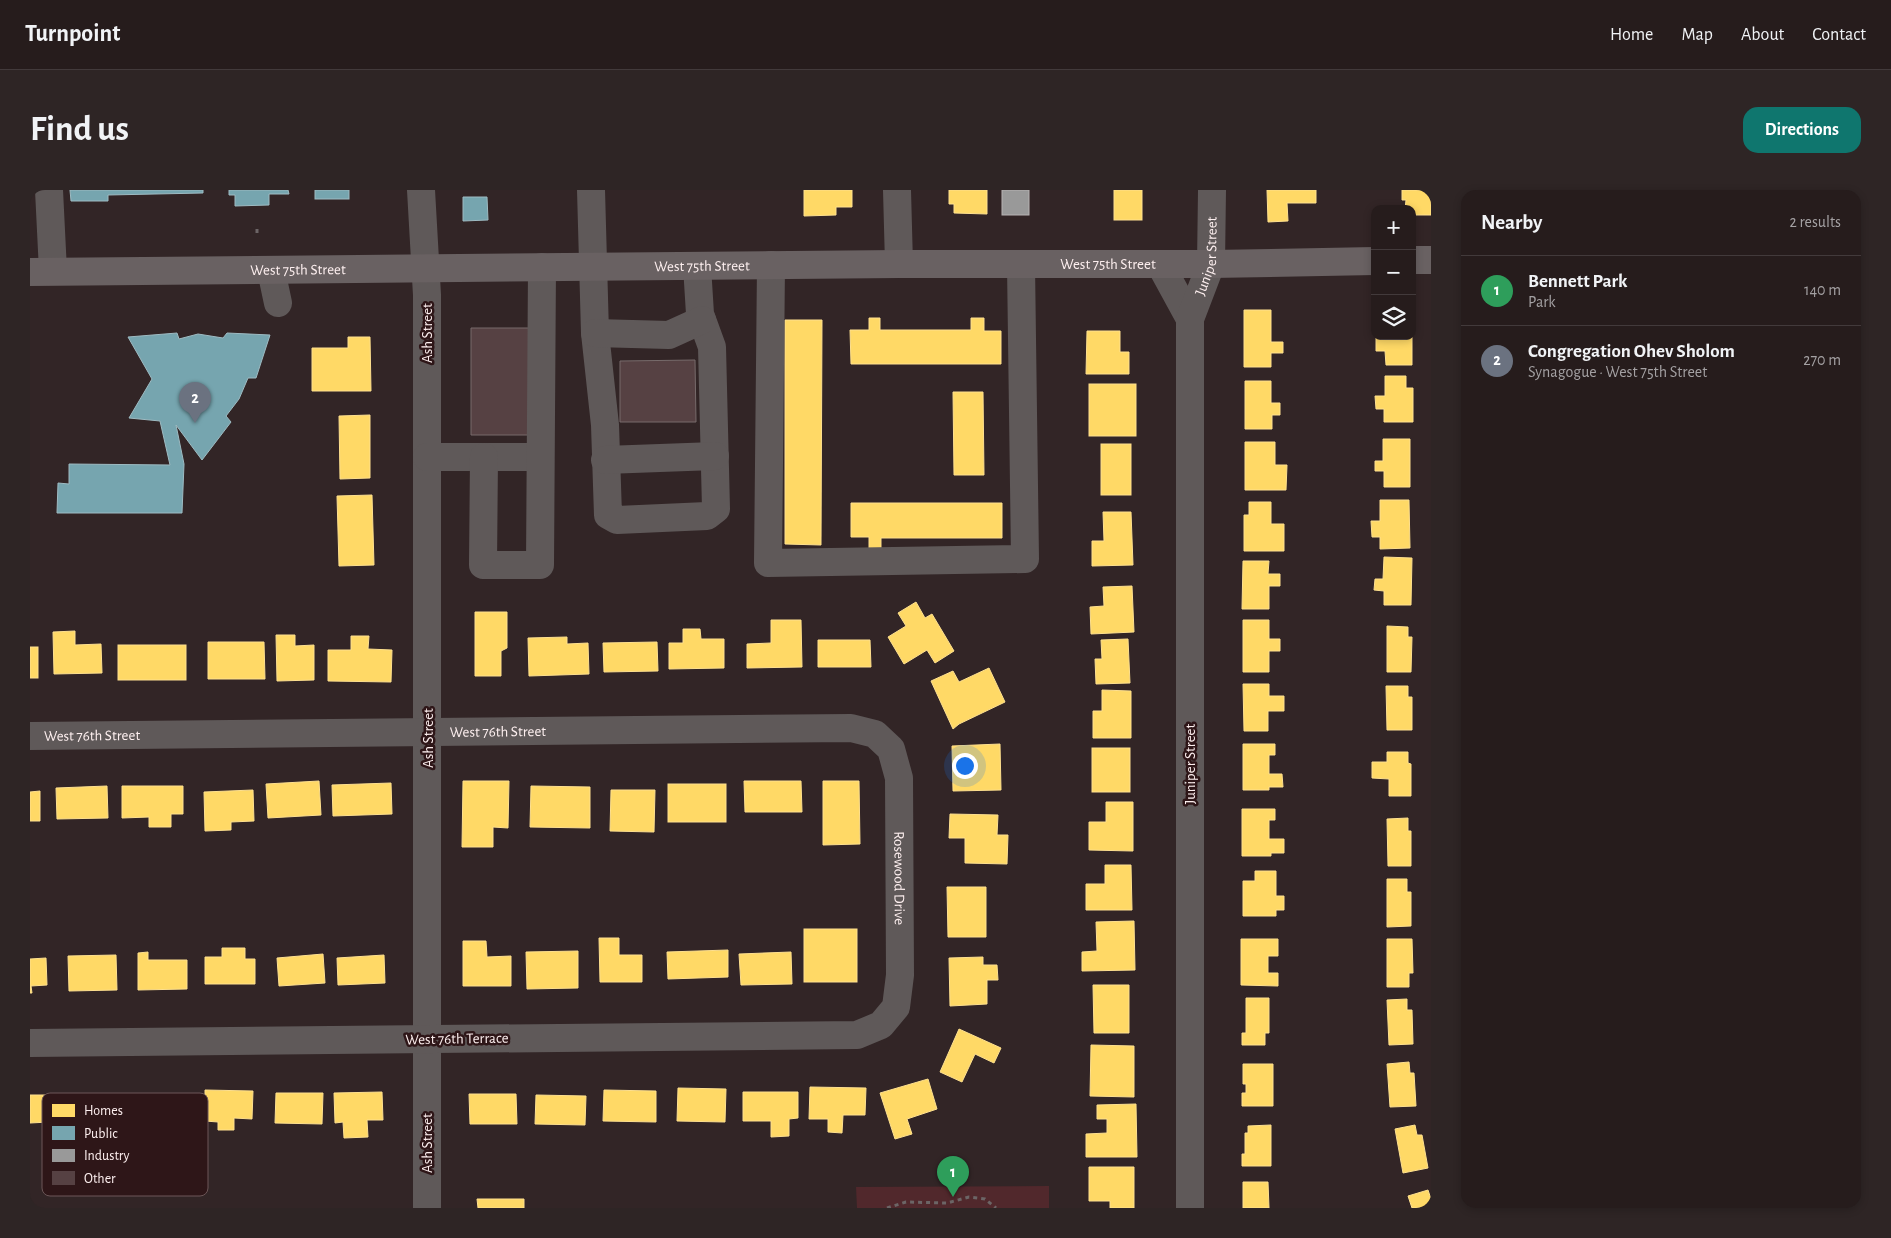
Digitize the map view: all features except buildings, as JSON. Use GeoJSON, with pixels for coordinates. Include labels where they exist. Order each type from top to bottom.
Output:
{"type":"FeatureCollection","features":[{"type":"Feature","properties":{"kind":"main road"},"geometry":{"type":"LineString","coordinates":[[1416,260],[1431,260]]}},
{"type":"Feature","properties":{"kind":"main road","name":"West 75th Street"},"geometry":{"type":"LineString","coordinates":[[42,272],[899,264],[1211,264],[1371,261]]}},
{"type":"Feature","properties":{"kind":"street"},"geometry":{"type":"LineString","coordinates":[[42,272],[49,190]]}},
{"type":"Feature","properties":{"kind":"street","name":"Ash Street"},"geometry":{"type":"LineString","coordinates":[[421,190],[427,269],[427,1208]]}},
{"type":"Feature","properties":{"kind":"street"},"geometry":{"type":"LineString","coordinates":[[591,190],[595,333],[605,425],[608,515],[617,520],[706,516],[716,509],[712,347],[700,314],[697,266]]}},
{"type":"Feature","properties":{"kind":"street"},"geometry":{"type":"LineString","coordinates":[[897,190],[899,264]]}},
{"type":"Feature","properties":{"kind":"street","name":"Juniper Street"},"geometry":{"type":"LineString","coordinates":[[1190,1208],[1190,319],[1211,264],[1212,190]]}},
{"type":"Feature","properties":{"kind":"street","name":"Juniper Street"},"geometry":{"type":"LineString","coordinates":[[1160,264],[1190,319]]}},
{"type":"Feature","properties":{"kind":"street"},"geometry":{"type":"LineString","coordinates":[[771,265],[768,563],[1025,559],[1021,265]]}},
{"type":"Feature","properties":{"kind":"street"},"geometry":{"type":"LineString","coordinates":[[484,457],[483,565],[540,565],[542,267]]}},
{"type":"Feature","properties":{"kind":"street"},"geometry":{"type":"LineString","coordinates":[[271,270],[278,303]]}},
{"type":"Feature","properties":{"kind":"street"},"geometry":{"type":"LineString","coordinates":[[595,333],[669,335],[702,320]]}},
{"type":"Feature","properties":{"kind":"street"},"geometry":{"type":"LineString","coordinates":[[605,460],[714,456]]}},
{"type":"Feature","properties":{"kind":"street"},"geometry":{"type":"LineString","coordinates":[[427,457],[540,457]]}},
{"type":"Feature","properties":{"kind":"street","name":"West 76th Street"},"geometry":{"type":"LineString","coordinates":[[30,736],[852,728],[875,734]]}},
{"type":"Feature","properties":{"kind":"street","name":"Rosewood Drive"},"geometry":{"type":"LineString","coordinates":[[875,734],[891,749],[900,778],[900,975],[896,1007],[882,1025]]}},
{"type":"Feature","properties":{"kind":"street","name":"West 76th Terrace"},"geometry":{"type":"LineString","coordinates":[[30,1043],[857,1035],[882,1025]]}},
{"type":"Feature","properties":{"kind":"path"},"geometry":{"type":"LineString","coordinates":[[887,1208],[906,1202],[938,1204],[969,1197],[978,1197],[985,1199],[996,1208]]}},
{"type":"Feature","properties":{"kind":"shaded area"},"geometry":{"type":"Polygon","coordinates":[[[1049,1186],[1049,1208],[857,1208],[856,1187],[1049,1186]]]}},
{"type":"Feature","properties":{"kind":"place","name":"Congregation Ohev Sholom"},"geometry":{"type":"Point","coordinates":[195,423]}},
{"type":"Feature","properties":{"kind":"place","name":"Bennett Park"},"geometry":{"type":"Point","coordinates":[953,1197]}}]}
